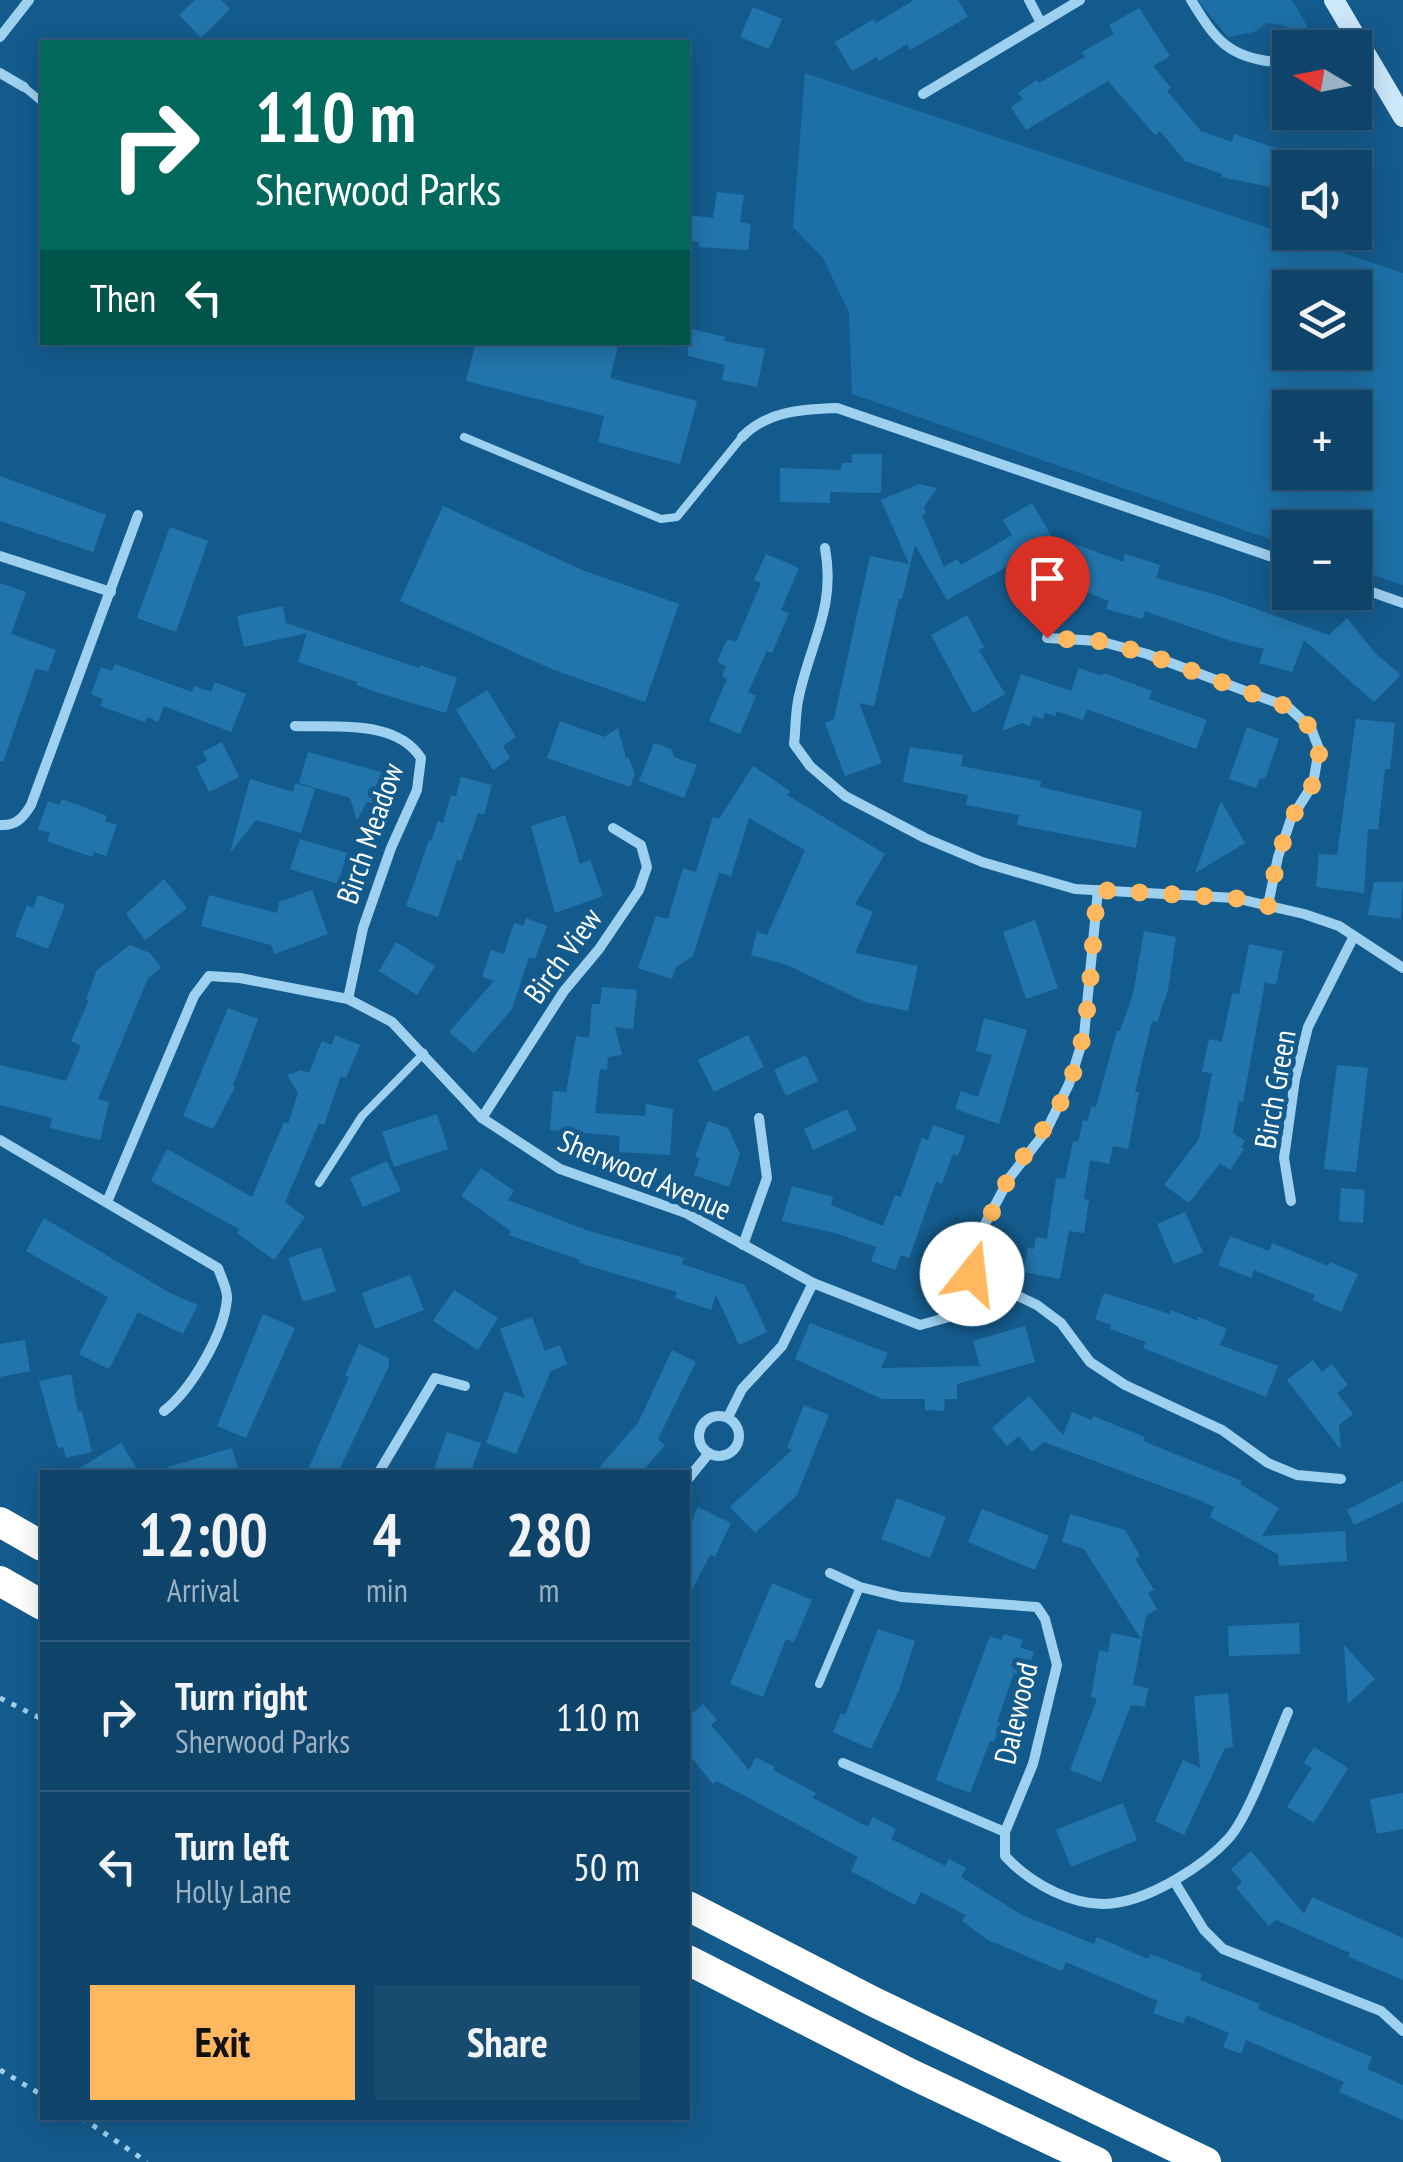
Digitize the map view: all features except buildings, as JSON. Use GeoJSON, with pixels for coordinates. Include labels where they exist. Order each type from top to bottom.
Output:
{"type":"FeatureCollection","features":[{"type":"Feature","properties":{"kind":"highway"},"geometry":{"type":"LineString","coordinates":[[0,1522],[40,1545]]}},
{"type":"Feature","properties":{"kind":"highway"},"geometry":{"type":"LineString","coordinates":[[0,1581],[40,1604]]}},
{"type":"Feature","properties":{"kind":"highway"},"geometry":{"type":"LineString","coordinates":[[690,1907],[872,2001],[1206,2162]]}},
{"type":"Feature","properties":{"kind":"highway"},"geometry":{"type":"LineString","coordinates":[[690,1961],[909,2073],[1096,2162]]}},
{"type":"Feature","properties":{"kind":"main road"},"geometry":{"type":"LineString","coordinates":[[1334,0],[1401,110]]}},
{"type":"Feature","properties":{"kind":"street"},"geometry":{"type":"LineString","coordinates":[[0,37],[30,0]]}},
{"type":"Feature","properties":{"kind":"street"},"geometry":{"type":"LineString","coordinates":[[1030,0],[1041,23]]}},
{"type":"Feature","properties":{"kind":"street"},"geometry":{"type":"LineString","coordinates":[[923,94],[1080,0]]}},
{"type":"Feature","properties":{"kind":"street"},"geometry":{"type":"LineString","coordinates":[[1190,0],[1213,37],[1246,60],[1272,62]]}},
{"type":"Feature","properties":{"kind":"street"},"geometry":{"type":"LineString","coordinates":[[0,73],[24,88]]}},
{"type":"Feature","properties":{"kind":"street"},"geometry":{"type":"LineString","coordinates":[[742,438],[754,424],[800,409],[837,408],[1272,557]]}},
{"type":"Feature","properties":{"kind":"street"},"geometry":{"type":"LineString","coordinates":[[0,824],[22,820],[31,805],[138,515]]}},
{"type":"Feature","properties":{"kind":"street"},"geometry":{"type":"LineString","coordinates":[[825,548],[830,575],[826,614],[798,697],[794,744],[810,766],[845,796],[925,838],[982,862],[1075,888],[1235,898],[1268,906],[1340,926],[1403,968]]}},
{"type":"Feature","properties":{"kind":"street"},"geometry":{"type":"LineString","coordinates":[[0,556],[111,592]]}},
{"type":"Feature","properties":{"kind":"street"},"geometry":{"type":"LineString","coordinates":[[1372,592],[1403,603]]}},
{"type":"Feature","properties":{"kind":"street"},"geometry":{"type":"LineString","coordinates":[[1047,638],[1099,641],[1147,654],[1288,707],[1311,728],[1320,749],[1313,784],[1291,819],[1268,906]]}},
{"type":"Feature","properties":{"kind":"street","name":"Birch Meadow"},"geometry":{"type":"LineString","coordinates":[[295,726],[371,728],[410,742],[421,758],[417,790],[391,848],[363,928],[348,999]]}},
{"type":"Feature","properties":{"kind":"street","name":"Birch View"},"geometry":{"type":"LineString","coordinates":[[482,1118],[564,991],[599,949],[639,890],[647,867],[642,845],[614,828]]}},
{"type":"Feature","properties":{"kind":"street","name":"Sherwood Avenue"},"geometry":{"type":"LineString","coordinates":[[107,1202],[194,996],[209,976],[240,978],[348,999],[392,1022],[482,1118],[560,1170],[686,1213],[814,1283],[920,1326],[949,1317],[972,1274],[986,1222],[1010,1177],[1046,1130],[1069,1084],[1084,1036],[1098,890]]}},
{"type":"Feature","properties":{"kind":"street","name":"Birch Green"},"geometry":{"type":"LineString","coordinates":[[1291,1201],[1284,1158],[1295,1079],[1308,1027],[1354,936]]}},
{"type":"Feature","properties":{"kind":"street"},"geometry":{"type":"LineString","coordinates":[[743,1245],[768,1178],[759,1118]]}},
{"type":"Feature","properties":{"kind":"street"},"geometry":{"type":"LineString","coordinates":[[0,1140],[218,1268],[228,1296],[216,1336],[179,1399],[164,1411]]}},
{"type":"Feature","properties":{"kind":"street"},"geometry":{"type":"LineString","coordinates":[[972,1274],[1037,1305],[1061,1323],[1090,1362],[1125,1385],[1222,1430],[1268,1463],[1297,1475],[1341,1479]]}},
{"type":"Feature","properties":{"kind":"street"},"geometry":{"type":"LineString","coordinates":[[728,1417],[742,1389],[782,1346],[814,1283]]}},
{"type":"Feature","properties":{"kind":"street"},"geometry":{"type":"LineString","coordinates":[[381,1470],[435,1378],[465,1386]]}},
{"type":"Feature","properties":{"kind":"street"},"geometry":{"type":"LineString","coordinates":[[718,1415],[728,1417],[739,1432],[735,1449],[718,1456],[709,1453],[699,1436],[702,1426],[718,1415]]}},
{"type":"Feature","properties":{"kind":"street"},"geometry":{"type":"LineString","coordinates":[[690,1477],[709,1453]]}},
{"type":"Feature","properties":{"kind":"street","name":"Dalewood"},"geometry":{"type":"LineString","coordinates":[[830,1573],[860,1587],[901,1597],[1038,1607],[1058,1665],[1033,1764],[1005,1832]]}},
{"type":"Feature","properties":{"kind":"street"},"geometry":{"type":"LineString","coordinates":[[843,1763],[1005,1832],[1005,1856],[1046,1888],[1082,1902],[1114,1904],[1174,1881],[1231,1836],[1288,1712]]}},
{"type":"Feature","properties":{"kind":"street"},"geometry":{"type":"LineString","coordinates":[[1174,1881],[1204,1930],[1223,1949],[1380,2011],[1403,2030]]}},
{"type":"Feature","properties":{"kind":"lane"},"geometry":{"type":"LineString","coordinates":[[24,88],[40,100]]}},
{"type":"Feature","properties":{"kind":"lane"},"geometry":{"type":"LineString","coordinates":[[464,438],[661,520],[677,517],[742,438]]}},
{"type":"Feature","properties":{"kind":"lane"},"geometry":{"type":"LineString","coordinates":[[319,1182],[362,1116],[424,1053]]}},
{"type":"Feature","properties":{"kind":"lane"},"geometry":{"type":"LineString","coordinates":[[819,1684],[860,1587]]}},
{"type":"Feature","properties":{"kind":"path"},"geometry":{"type":"LineString","coordinates":[[0,1698],[40,1718]]}},
{"type":"Feature","properties":{"kind":"path"},"geometry":{"type":"LineString","coordinates":[[0,2070],[40,2093]]}},
{"type":"Feature","properties":{"kind":"path"},"geometry":{"type":"LineString","coordinates":[[85,2120],[147,2162]]}},
{"type":"Feature","properties":{"kind":"shaded area"},"geometry":{"type":"Polygon","coordinates":[[[1197,0],[1292,0],[1309,30],[1289,30],[1287,26],[1267,23],[1254,32],[1228,37],[1197,0]]]}},
{"type":"Feature","properties":{"kind":"shaded area"},"geometry":{"type":"Polygon","coordinates":[[[805,73],[1272,229],[1272,250],[1334,250],[1403,273],[1403,585],[1372,575],[1372,510],[1272,510],[1272,540],[852,394],[849,313],[823,258],[793,227],[805,73]]]}},
{"type":"Feature","properties":{"kind":"route"},"geometry":{"type":"LineString","coordinates":[[972,1274],[986,1222],[1010,1177],[1046,1130],[1069,1084],[1084,1036],[1098,890],[1235,898],[1268,906],[1278,857],[1291,819],[1313,784],[1320,749],[1311,728],[1288,707],[1147,654],[1099,641],[1047,638]]}}]}
